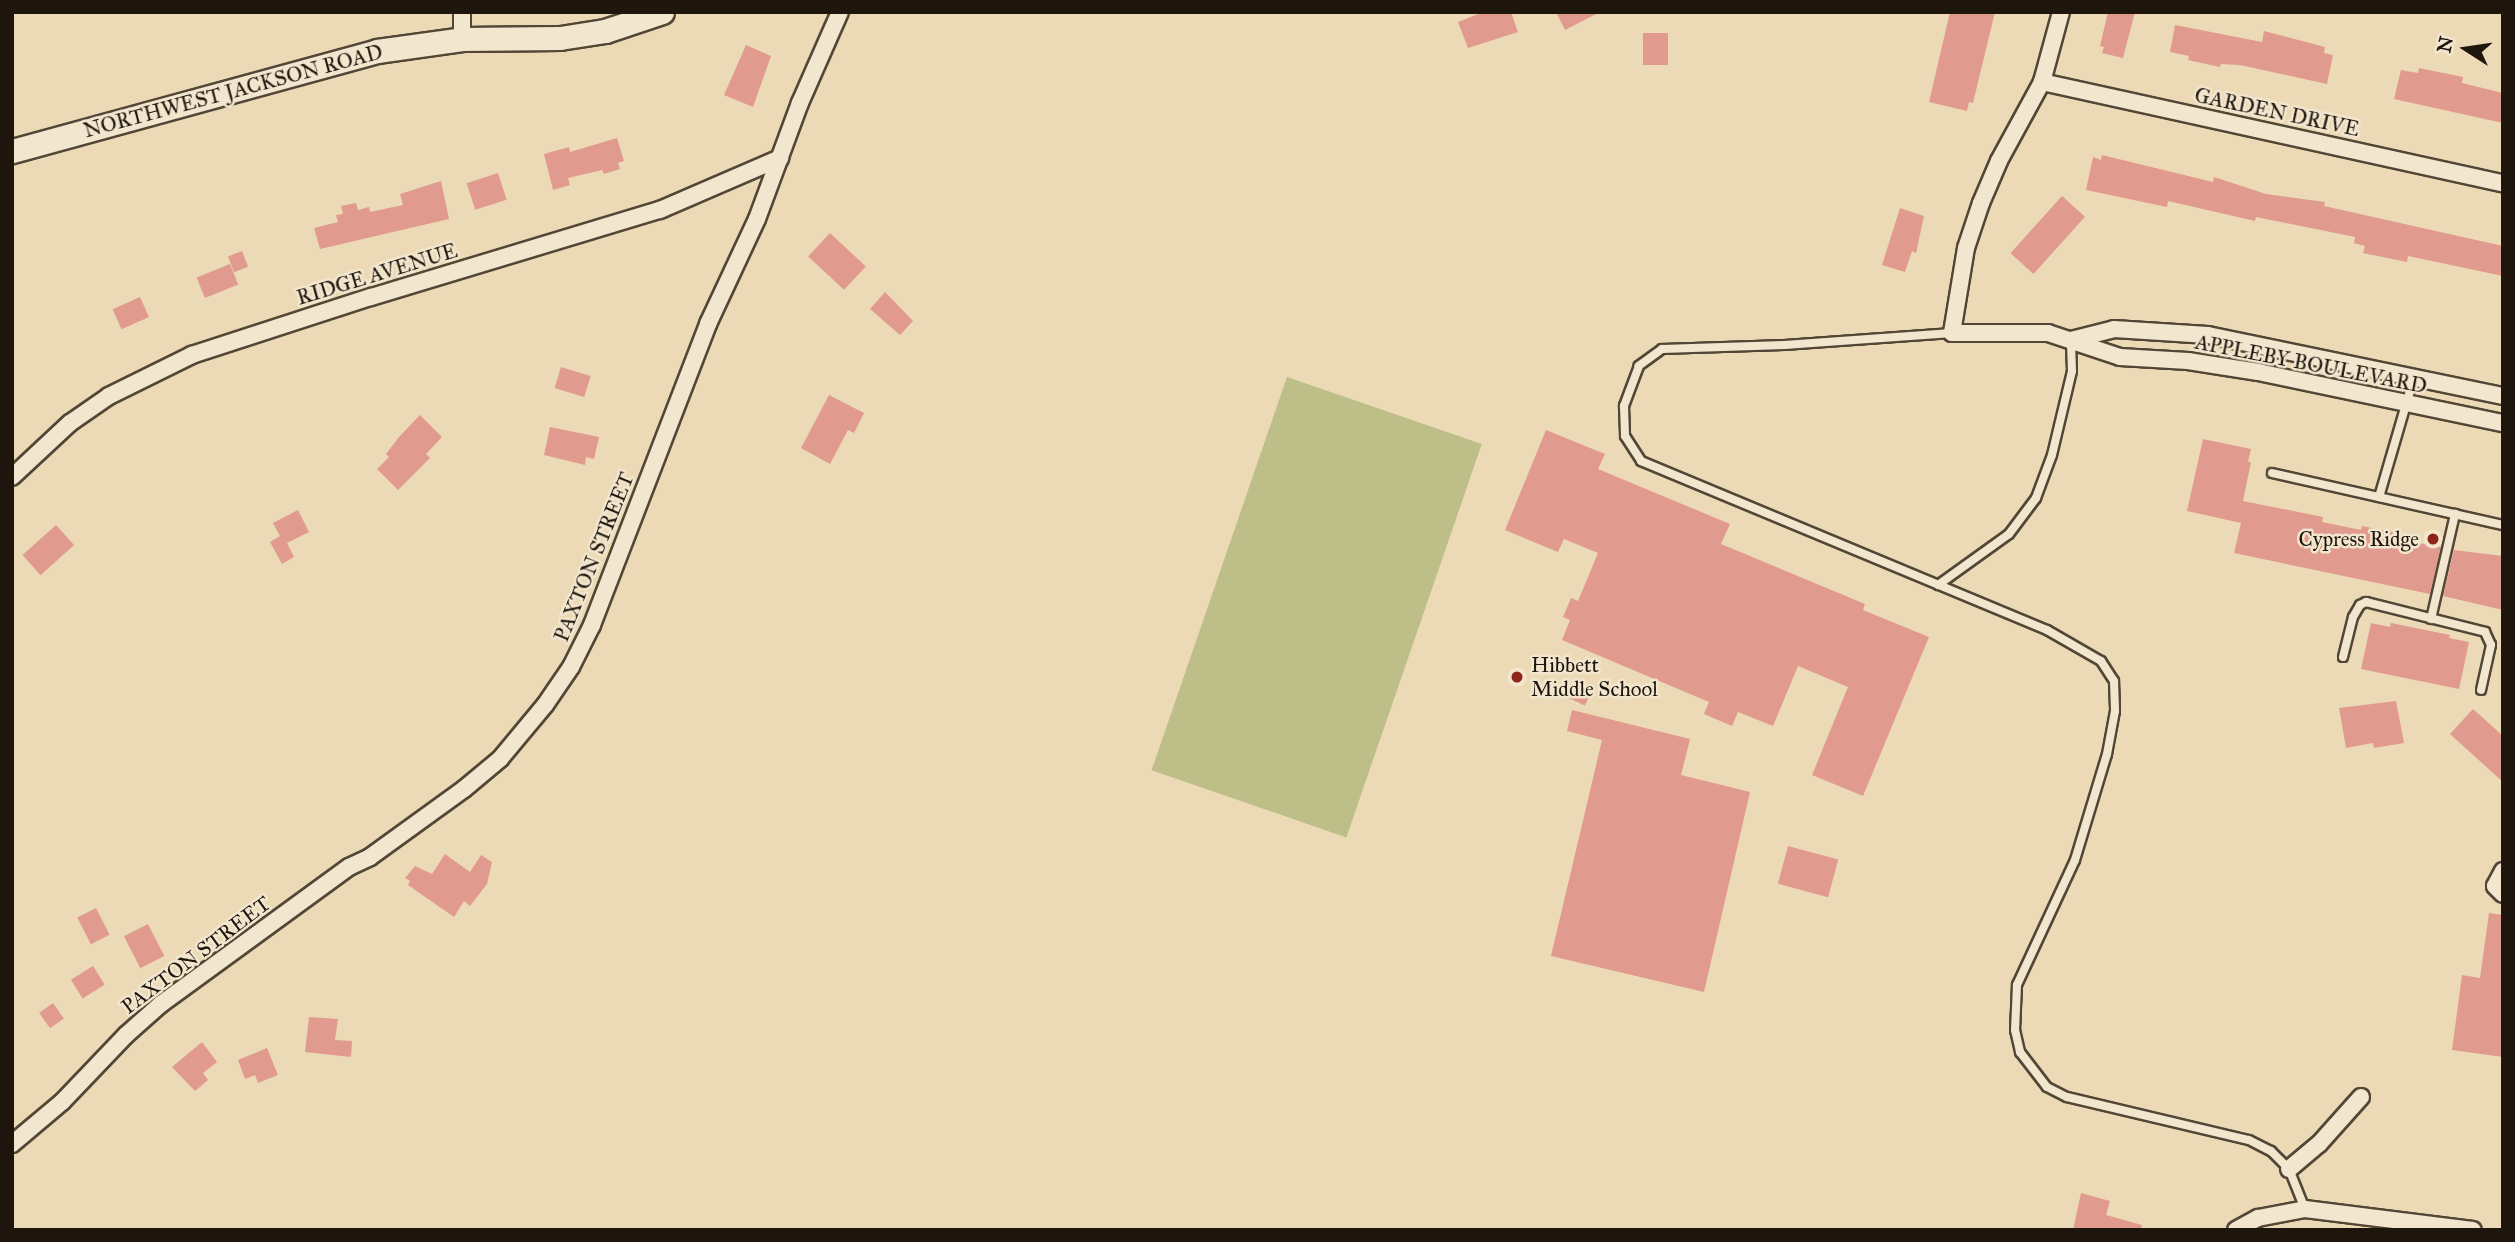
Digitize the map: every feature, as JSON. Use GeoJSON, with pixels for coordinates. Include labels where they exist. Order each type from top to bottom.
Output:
{"type":"FeatureCollection","features":[{"type":"Feature","properties":{"kind":"main road","name":"NORTHWEST JACKSON ROAD"},"geometry":{"type":"LineString","coordinates":[[12,151],[377,51],[462,39],[560,38],[605,31],[662,12]]}},
{"type":"Feature","properties":{"kind":"street"},"geometry":{"type":"LineString","coordinates":[[462,12],[462,39]]}},
{"type":"Feature","properties":{"kind":"street","name":"PAXTON STREET"},"geometry":{"type":"LineString","coordinates":[[12,1144],[62,1102],[161,1004],[349,867],[370,856],[464,789],[500,759],[545,705],[571,667],[592,625],[708,324],[757,219],[840,12]]}},
{"type":"Feature","properties":{"kind":"street"},"geometry":{"type":"LineString","coordinates":[[1952,332],[1966,248],[1981,203],[1999,161],[2042,82],[2061,12]]}},
{"type":"Feature","properties":{"kind":"street","name":"GARDEN DRIVE"},"geometry":{"type":"LineString","coordinates":[[2042,82],[2503,183]]}},
{"type":"Feature","properties":{"kind":"street","name":"RIDGE AVENUE"},"geometry":{"type":"LineString","coordinates":[[12,477],[70,423],[109,396],[192,355],[371,297],[660,211],[780,158]]}},
{"type":"Feature","properties":{"kind":"street","name":"APPLEBY BOULEVARD"},"geometry":{"type":"LineString","coordinates":[[2071,340],[2114,329],[2208,335],[2503,396]]}},
{"type":"Feature","properties":{"kind":"street","name":"APPLEBY BOULEVARD"},"geometry":{"type":"LineString","coordinates":[[1952,332],[2048,333],[2120,357],[2188,361],[2246,370],[2503,423]]}},
{"type":"Feature","properties":{"kind":"street"},"geometry":{"type":"LineString","coordinates":[[2503,872],[2495,886],[2503,894]]}},
{"type":"Feature","properties":{"kind":"street"},"geometry":{"type":"LineString","coordinates":[[2289,1169],[2319,1144],[2361,1097]]}},
{"type":"Feature","properties":{"kind":"street"},"geometry":{"type":"LineString","coordinates":[[2236,1230],[2258,1218],[2305,1209],[2473,1230]]}},
{"type":"Feature","properties":{"kind":"lane"},"geometry":{"type":"LineString","coordinates":[[1952,332],[1784,345],[1662,349],[1639,366],[1625,406],[1625,436],[1641,461],[1938,585],[2078,646],[2101,661],[2114,681],[2116,710],[2095,800],[2075,860],[2017,985],[2015,1030],[2020,1052],[2047,1087],[2067,1097],[2249,1140],[2271,1151],[2289,1169],[2305,1209]]}},
{"type":"Feature","properties":{"kind":"lane"},"geometry":{"type":"LineString","coordinates":[[1938,585],[2009,534],[2036,498],[2052,455],[2072,372],[2071,340]]}},
{"type":"Feature","properties":{"kind":"lane"},"geometry":{"type":"LineString","coordinates":[[2379,497],[2414,377]]}},
{"type":"Feature","properties":{"kind":"lane"},"geometry":{"type":"LineString","coordinates":[[2272,473],[2503,525]]}},
{"type":"Feature","properties":{"kind":"lane"},"geometry":{"type":"LineString","coordinates":[[2431,618],[2455,514]]}},
{"type":"Feature","properties":{"kind":"lane"},"geometry":{"type":"LineString","coordinates":[[2343,657],[2353,617],[2360,605],[2366,602],[2485,632],[2491,645],[2480,690]]}},
{"type":"Feature","properties":{"kind":"green space"},"geometry":{"type":"Polygon","coordinates":[[[1287,377],[1482,444],[1346,837],[1152,770],[1287,377]]]}},
{"type":"Feature","properties":{"kind":"building"},"geometry":{"type":"Polygon","coordinates":[[[1483,12],[1511,12],[1518,32],[1468,48],[1458,22],[1483,12]]]}},
{"type":"Feature","properties":{"kind":"building"},"geometry":{"type":"Polygon","coordinates":[[[1556,12],[1600,12],[1565,30],[1556,12]]]}},
{"type":"Feature","properties":{"kind":"building"},"geometry":{"type":"Polygon","coordinates":[[[1950,12],[1995,12],[1973,103],[1969,102],[1967,111],[1929,102],[1950,12]]]}},
{"type":"Feature","properties":{"kind":"building"},"geometry":{"type":"Polygon","coordinates":[[[2108,12],[2135,12],[2123,58],[2102,53],[2104,47],[2100,46],[2108,12]]]}},
{"type":"Feature","properties":{"kind":"building"},"geometry":{"type":"Polygon","coordinates":[[[2175,25],[2262,42],[2264,31],[2325,47],[2324,53],[2333,55],[2327,84],[2240,65],[2221,64],[2220,67],[2188,60],[2189,56],[2170,52],[2175,25]]]}},
{"type":"Feature","properties":{"kind":"building"},"geometry":{"type":"Polygon","coordinates":[[[1643,33],[1668,33],[1668,65],[1643,65],[1643,33]]]}},
{"type":"Feature","properties":{"kind":"building"},"geometry":{"type":"Polygon","coordinates":[[[746,45],[771,56],[753,107],[724,95],[746,45]]]}},
{"type":"Feature","properties":{"kind":"building"},"geometry":{"type":"Polygon","coordinates":[[[2419,68],[2463,77],[2462,83],[2503,93],[2503,123],[2394,99],[2401,70],[2418,73],[2419,68]]]}},
{"type":"Feature","properties":{"kind":"building"},"geometry":{"type":"Polygon","coordinates":[[[617,138],[624,161],[618,163],[620,169],[604,174],[602,170],[568,178],[570,185],[553,190],[544,154],[569,147],[570,152],[617,138]]]}},
{"type":"Feature","properties":{"kind":"building"},"geometry":{"type":"Polygon","coordinates":[[[2102,155],[2213,182],[2214,177],[2266,194],[2325,202],[2324,206],[2503,246],[2503,276],[2408,256],[2407,262],[2363,253],[2365,246],[2354,243],[2355,237],[2256,217],[2255,221],[2168,201],[2167,207],[2086,190],[2093,157],[2101,160],[2102,155]]]}},
{"type":"Feature","properties":{"kind":"building"},"geometry":{"type":"Polygon","coordinates":[[[498,173],[507,200],[475,210],[467,183],[498,173]]]}},
{"type":"Feature","properties":{"kind":"building"},"geometry":{"type":"Polygon","coordinates":[[[441,181],[449,219],[320,249],[314,228],[338,222],[336,215],[343,214],[341,206],[356,203],[358,210],[369,207],[370,212],[403,205],[400,194],[441,181]]]}},
{"type":"Feature","properties":{"kind":"building"},"geometry":{"type":"Polygon","coordinates":[[[2062,196],[2085,217],[2034,274],[2010,253],[2062,196]]]}},
{"type":"Feature","properties":{"kind":"building"},"geometry":{"type":"Polygon","coordinates":[[[1900,208],[1924,216],[1916,253],[1912,251],[1905,272],[1882,265],[1900,208]]]}},
{"type":"Feature","properties":{"kind":"building"},"geometry":{"type":"Polygon","coordinates":[[[830,233],[866,266],[844,290],[808,256],[830,233]]]}},
{"type":"Feature","properties":{"kind":"building"},"geometry":{"type":"Polygon","coordinates":[[[242,251],[248,267],[234,272],[228,256],[242,251]]]}},
{"type":"Feature","properties":{"kind":"building"},"geometry":{"type":"Polygon","coordinates":[[[230,264],[238,284],[205,298],[197,277],[230,264]]]}},
{"type":"Feature","properties":{"kind":"building"},"geometry":{"type":"Polygon","coordinates":[[[885,292],[913,321],[900,335],[870,309],[885,292]]]}},
{"type":"Feature","properties":{"kind":"building"},"geometry":{"type":"Polygon","coordinates":[[[140,297],[149,317],[122,329],[113,309],[140,297]]]}},
{"type":"Feature","properties":{"kind":"building"},"geometry":{"type":"Polygon","coordinates":[[[561,367],[591,376],[584,397],[555,388],[561,367]]]}},
{"type":"Feature","properties":{"kind":"building"},"geometry":{"type":"Polygon","coordinates":[[[829,395],[864,413],[854,433],[848,430],[830,464],[801,448],[829,395]]]}},
{"type":"Feature","properties":{"kind":"building"},"geometry":{"type":"Polygon","coordinates":[[[420,415],[442,437],[426,454],[430,458],[398,490],[377,469],[389,457],[386,454],[399,437],[420,415]]]}},
{"type":"Feature","properties":{"kind":"building"},"geometry":{"type":"Polygon","coordinates":[[[550,427],[599,437],[594,459],[586,457],[585,465],[544,455],[550,427]]]}},
{"type":"Feature","properties":{"kind":"building"},"geometry":{"type":"Polygon","coordinates":[[[1546,430],[1605,454],[1598,469],[1730,524],[1721,544],[1865,604],[1863,610],[1929,637],[1863,796],[1812,775],[1848,687],[1798,666],[1773,726],[1738,712],[1732,726],[1704,714],[1709,702],[1562,640],[1570,620],[1563,617],[1571,598],[1578,601],[1598,553],[1564,539],[1558,552],[1505,530],[1546,430]]]}},
{"type":"Feature","properties":{"kind":"building"},"geometry":{"type":"Polygon","coordinates":[[[2203,439],[2251,449],[2243,501],[2323,517],[2322,522],[2361,530],[2362,526],[2420,538],[2419,543],[2441,547],[2430,594],[2234,553],[2241,523],[2187,511],[2203,439]]]}},
{"type":"Feature","properties":{"kind":"building"},"geometry":{"type":"Polygon","coordinates":[[[298,510],[309,532],[287,543],[294,557],[282,564],[270,542],[280,536],[273,523],[298,510]]]}},
{"type":"Feature","properties":{"kind":"building"},"geometry":{"type":"Polygon","coordinates":[[[56,525],[74,545],[41,575],[23,555],[56,525]]]}},
{"type":"Feature","properties":{"kind":"building"},"geometry":{"type":"Polygon","coordinates":[[[2454,550],[2503,556],[2503,610],[2443,596],[2454,550]]]}},
{"type":"Feature","properties":{"kind":"building"},"geometry":{"type":"Polygon","coordinates":[[[2371,623],[2390,627],[2391,623],[2450,635],[2449,638],[2469,642],[2459,689],[2361,669],[2371,623]]]}},
{"type":"Feature","properties":{"kind":"building"},"geometry":{"type":"Polygon","coordinates":[[[1574,684],[1591,692],[1585,706],[1568,698],[1574,684]]]}},
{"type":"Feature","properties":{"kind":"building"},"geometry":{"type":"Polygon","coordinates":[[[2396,701],[2404,743],[2374,748],[2373,743],[2346,748],[2339,708],[2396,701]]]}},
{"type":"Feature","properties":{"kind":"building"},"geometry":{"type":"Polygon","coordinates":[[[2473,709],[2503,736],[2503,782],[2450,734],[2473,709]]]}},
{"type":"Feature","properties":{"kind":"building"},"geometry":{"type":"Polygon","coordinates":[[[1572,710],[1690,739],[1681,775],[1750,792],[1704,992],[1551,956],[1602,740],[1567,731],[1572,710]]]}},
{"type":"Feature","properties":{"kind":"building"},"geometry":{"type":"Polygon","coordinates":[[[1788,846],[1838,859],[1828,897],[1778,884],[1788,846]]]}},
{"type":"Feature","properties":{"kind":"building"},"geometry":{"type":"Polygon","coordinates":[[[445,854],[470,872],[481,855],[492,862],[487,884],[470,906],[464,901],[454,917],[408,885],[410,881],[405,878],[415,866],[432,874],[445,854]]]}},
{"type":"Feature","properties":{"kind":"building"},"geometry":{"type":"Polygon","coordinates":[[[96,908],[110,935],[91,944],[77,918],[96,908]]]}},
{"type":"Feature","properties":{"kind":"building"},"geometry":{"type":"Polygon","coordinates":[[[2489,913],[2503,915],[2503,1057],[2452,1050],[2462,975],[2480,978],[2489,913]]]}},
{"type":"Feature","properties":{"kind":"building"},"geometry":{"type":"Polygon","coordinates":[[[148,924],[164,956],[140,968],[124,936],[148,924]]]}},
{"type":"Feature","properties":{"kind":"building"},"geometry":{"type":"Polygon","coordinates":[[[93,966],[105,985],[83,998],[71,980],[93,966]]]}},
{"type":"Feature","properties":{"kind":"building"},"geometry":{"type":"Polygon","coordinates":[[[53,1003],[64,1019],[50,1028],[39,1013],[53,1003]]]}},
{"type":"Feature","properties":{"kind":"building"},"geometry":{"type":"Polygon","coordinates":[[[309,1017],[338,1019],[335,1040],[352,1041],[351,1057],[305,1052],[309,1017]]]}},
{"type":"Feature","properties":{"kind":"building"},"geometry":{"type":"Polygon","coordinates":[[[202,1042],[217,1062],[203,1073],[208,1080],[195,1091],[172,1067],[202,1042]]]}},
{"type":"Feature","properties":{"kind":"building"},"geometry":{"type":"Polygon","coordinates":[[[267,1048],[278,1075],[258,1083],[255,1075],[245,1079],[238,1060],[267,1048]]]}},
{"type":"Feature","properties":{"kind":"building"},"geometry":{"type":"Polygon","coordinates":[[[2081,1193],[2110,1201],[2106,1215],[2142,1225],[2141,1230],[2073,1230],[2081,1193]]]}},
{"type":"Feature","properties":{"kind":"place","name":"Cypress Ridge"},"geometry":{"type":"Point","coordinates":[2433,539]}},
{"type":"Feature","properties":{"kind":"place","name":"Hibbett Middle School"},"geometry":{"type":"Point","coordinates":[1517,677]}}]}
